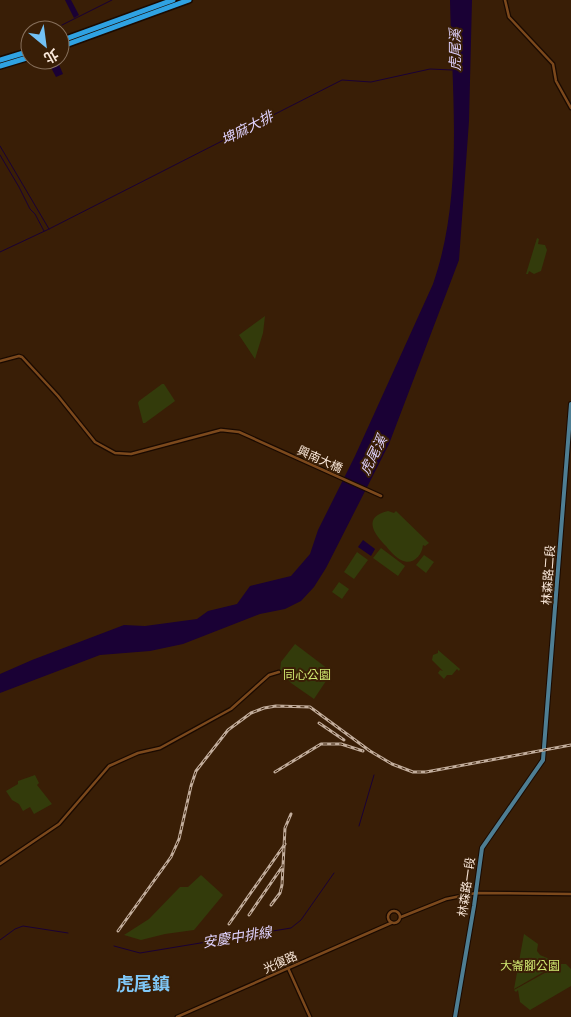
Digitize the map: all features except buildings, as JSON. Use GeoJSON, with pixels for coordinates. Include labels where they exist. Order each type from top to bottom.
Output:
{"type":"FeatureCollection","features":[{"type":"Feature","properties":{"kind":"highway"},"geometry":{"type":"LineString","coordinates":[[70,37],[173,0]]}},
{"type":"Feature","properties":{"kind":"highway"},"geometry":{"type":"LineString","coordinates":[[70,43],[189,0]]}},
{"type":"Feature","properties":{"kind":"highway"},"geometry":{"type":"LineString","coordinates":[[0,60],[20,54]]}},
{"type":"Feature","properties":{"kind":"highway"},"geometry":{"type":"LineString","coordinates":[[0,66],[20,60]]}},
{"type":"Feature","properties":{"kind":"main road","name":"林森路二段"},"geometry":{"type":"LineString","coordinates":[[544,749],[571,404]]}},
{"type":"Feature","properties":{"kind":"main road","name":"林森路一段"},"geometry":{"type":"LineString","coordinates":[[455,1017],[484,842],[542,762],[544,749]]}},
{"type":"Feature","properties":{"kind":"street"},"geometry":{"type":"LineString","coordinates":[[505,0],[509,17],[553,64],[556,81],[571,108]]}},
{"type":"Feature","properties":{"kind":"street","name":"興南大橋"},"geometry":{"type":"LineString","coordinates":[[0,361],[19,356],[22,357],[59,397],[94,442],[115,453],[131,454],[221,430],[239,432],[381,496]]}},
{"type":"Feature","properties":{"kind":"street"},"geometry":{"type":"LineString","coordinates":[[0,864],[60,824],[109,766],[138,753],[160,748],[231,710],[269,675],[279,672]]}},
{"type":"Feature","properties":{"kind":"street","name":"光復路"},"geometry":{"type":"LineString","coordinates":[[177,1017],[397,922],[400,917],[441,900],[476,892],[571,894]]}},
{"type":"Feature","properties":{"kind":"street","name":"光復路"},"geometry":{"type":"LineString","coordinates":[[391,923],[388,916],[391,911],[397,911],[400,917]]}},
{"type":"Feature","properties":{"kind":"street"},"geometry":{"type":"LineString","coordinates":[[288,968],[310,1017]]}},
{"type":"Feature","properties":{"kind":"green space"},"geometry":{"type":"Polygon","coordinates":[[[537,238],[539,239],[538,244],[545,245],[547,250],[541,271],[534,274],[529,271],[526,274],[537,238]]]}},
{"type":"Feature","properties":{"kind":"green space"},"geometry":{"type":"Polygon","coordinates":[[[265,316],[263,333],[255,359],[239,335],[265,316]]]}},
{"type":"Feature","properties":{"kind":"green space"},"geometry":{"type":"Polygon","coordinates":[[[164,384],[175,401],[143,423],[138,403],[164,384]]]}},
{"type":"Feature","properties":{"kind":"green space"},"geometry":{"type":"Polygon","coordinates":[[[388,511],[394,513],[396,511],[429,543],[425,546],[423,545],[421,553],[413,561],[405,562],[397,557],[375,531],[373,522],[375,517],[388,511]]]}},
{"type":"Feature","properties":{"kind":"green space"},"geometry":{"type":"Polygon","coordinates":[[[381,548],[405,566],[398,576],[373,558],[381,548]]]}},
{"type":"Feature","properties":{"kind":"green space"},"geometry":{"type":"Polygon","coordinates":[[[357,552],[368,560],[354,579],[344,572],[357,552]]]}},
{"type":"Feature","properties":{"kind":"green space"},"geometry":{"type":"Polygon","coordinates":[[[424,555],[434,562],[426,573],[416,565],[424,555]]]}},
{"type":"Feature","properties":{"kind":"green space"},"geometry":{"type":"Polygon","coordinates":[[[339,582],[349,589],[342,599],[332,592],[339,582]]]}},
{"type":"Feature","properties":{"kind":"green space","name":"同心公園"},"geometry":{"type":"Polygon","coordinates":[[[295,644],[332,672],[314,699],[291,683],[280,671],[281,662],[295,644]]]}},
{"type":"Feature","properties":{"kind":"green space"},"geometry":{"type":"Polygon","coordinates":[[[438,650],[460,669],[459,671],[457,669],[452,675],[447,675],[444,679],[438,673],[440,670],[443,671],[432,660],[433,655],[438,653],[438,650]]]}},
{"type":"Feature","properties":{"kind":"green space"},"geometry":{"type":"Polygon","coordinates":[[[35,775],[39,783],[37,785],[52,804],[34,814],[30,807],[23,811],[6,791],[18,784],[18,781],[35,775]]]}},
{"type":"Feature","properties":{"kind":"green space"},"geometry":{"type":"Polygon","coordinates":[[[201,875],[223,895],[194,930],[141,940],[124,935],[149,919],[180,887],[188,887],[201,875]]]}},
{"type":"Feature","properties":{"kind":"green space","name":"大崙腳公園"},"geometry":{"type":"Polygon","coordinates":[[[524,934],[538,944],[537,951],[540,955],[559,963],[514,989],[524,934]]]}},
{"type":"Feature","properties":{"kind":"green space"},"geometry":{"type":"Polygon","coordinates":[[[561,964],[566,964],[571,969],[571,986],[530,1010],[520,1002],[518,990],[516,992],[514,990],[561,964]]]}},
{"type":"Feature","properties":{"kind":"water"},"geometry":{"type":"Polygon","coordinates":[[[65,0],[71,0],[79,15],[74,18],[65,0]]]}},
{"type":"Feature","properties":{"kind":"water","name":"虎尾溪"},"geometry":{"type":"Polygon","coordinates":[[[450,0],[472,0],[469,121],[459,260],[389,444],[326,568],[314,587],[301,601],[285,609],[260,614],[183,644],[150,651],[100,655],[0,693],[0,674],[124,625],[145,626],[197,619],[208,611],[237,604],[250,586],[291,576],[310,554],[318,530],[355,456],[433,284],[443,250],[453,180],[454,107],[450,0]]]}},
{"type":"Feature","properties":{"kind":"water"},"geometry":{"type":"Polygon","coordinates":[[[52,70],[61,70],[63,74],[56,77],[52,70]]]}},
{"type":"Feature","properties":{"kind":"water"},"geometry":{"type":"Polygon","coordinates":[[[363,540],[375,549],[371,556],[358,547],[363,540]]]}},
{"type":"Feature","properties":{"kind":"waterway"},"geometry":{"type":"LineString","coordinates":[[70,21],[112,0]]}},
{"type":"Feature","properties":{"kind":"waterway","name":"埤麻大排"},"geometry":{"type":"LineString","coordinates":[[0,252],[342,80],[371,82],[430,69],[452,70]]}},
{"type":"Feature","properties":{"kind":"waterway"},"geometry":{"type":"LineString","coordinates":[[0,146],[49,229]]}},
{"type":"Feature","properties":{"kind":"waterway"},"geometry":{"type":"LineString","coordinates":[[0,155],[44,231]]}},
{"type":"Feature","properties":{"kind":"waterway","name":"安慶中排線"},"geometry":{"type":"LineString","coordinates":[[359,826],[374,775]]}},
{"type":"Feature","properties":{"kind":"waterway","name":"安慶中排線"},"geometry":{"type":"LineString","coordinates":[[114,946],[140,953],[291,928],[301,920],[334,873]]}},
{"type":"Feature","properties":{"kind":"waterway","name":"安慶中排線"},"geometry":{"type":"LineString","coordinates":[[0,940],[15,929],[23,926],[68,933]]}},
{"type":"Feature","properties":{"kind":"railway"},"geometry":{"type":"LineString","coordinates":[[118,931],[171,857],[179,839],[196,771],[228,730],[251,713],[276,706],[310,707],[370,751],[392,764],[413,772],[426,772],[571,745]]}},
{"type":"Feature","properties":{"kind":"railway"},"geometry":{"type":"LineString","coordinates":[[319,723],[344,740]]}},
{"type":"Feature","properties":{"kind":"railway"},"geometry":{"type":"LineString","coordinates":[[275,772],[321,744],[341,744],[363,751]]}},
{"type":"Feature","properties":{"kind":"railway"},"geometry":{"type":"LineString","coordinates":[[271,905],[280,893],[282,885],[285,828],[291,814]]}},
{"type":"Feature","properties":{"kind":"railway"},"geometry":{"type":"LineString","coordinates":[[229,924],[285,844]]}},
{"type":"Feature","properties":{"kind":"railway"},"geometry":{"type":"LineString","coordinates":[[249,915],[282,867]]}},
{"type":"Feature","properties":{"kind":"district","name":"虎尾鎮"},"geometry":{"type":"Point","coordinates":[143,983]}}]}
